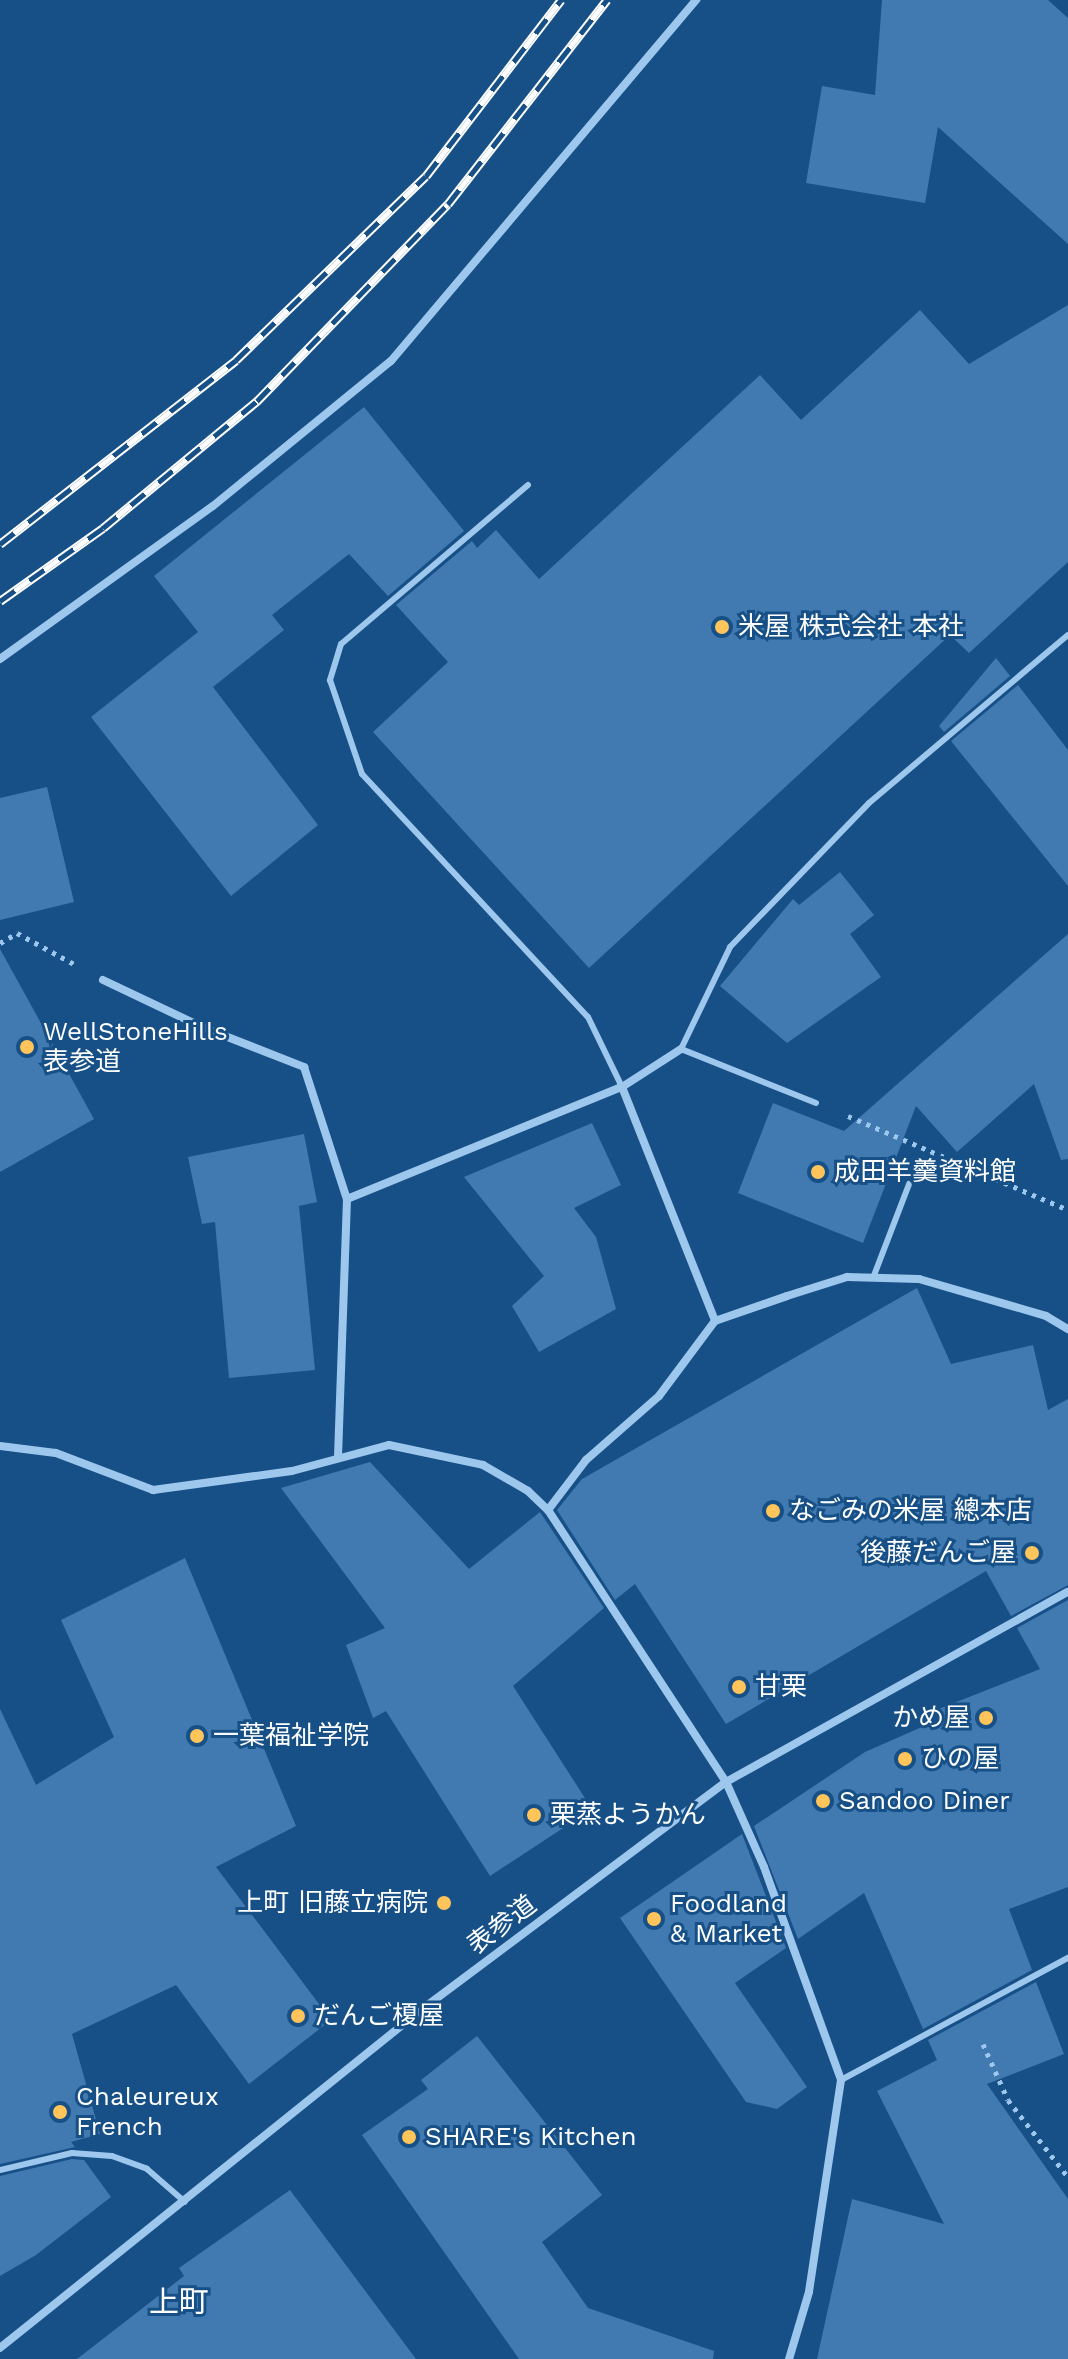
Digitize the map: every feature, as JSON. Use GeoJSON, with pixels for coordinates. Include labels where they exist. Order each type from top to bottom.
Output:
{"type":"FeatureCollection","features":[{"type":"Feature","properties":{"kind":"street"},"geometry":{"type":"LineString","coordinates":[[0,659],[213,506],[391,361],[696,0]]}},
{"type":"Feature","properties":{"kind":"street"},"geometry":{"type":"LineString","coordinates":[[103,980],[202,1027],[304,1067],[347,1199],[338,1455]]}},
{"type":"Feature","properties":{"kind":"street"},"geometry":{"type":"LineString","coordinates":[[347,1199],[622,1087],[681,1049]]}},
{"type":"Feature","properties":{"kind":"street"},"geometry":{"type":"LineString","coordinates":[[622,1087],[715,1321]]}},
{"type":"Feature","properties":{"kind":"street"},"geometry":{"type":"LineString","coordinates":[[548,1510],[586,1460],[659,1396],[715,1321],[847,1277],[919,1279],[1046,1316],[1068,1329]]}},
{"type":"Feature","properties":{"kind":"street"},"geometry":{"type":"LineString","coordinates":[[0,1446],[56,1453],[153,1490],[292,1471],[338,1455],[389,1445],[431,1450],[483,1465],[528,1491],[548,1510],[726,1782],[764,1867],[841,2080],[809,2292],[789,2359]]}},
{"type":"Feature","properties":{"kind":"street","name":"表参道"},"geometry":{"type":"LineString","coordinates":[[0,2348],[421,2010],[726,1782],[1068,1592]]}},
{"type":"Feature","properties":{"kind":"lane"},"geometry":{"type":"LineString","coordinates":[[528,485],[341,644],[330,680],[362,774],[588,1017],[622,1087]]}},
{"type":"Feature","properties":{"kind":"lane"},"geometry":{"type":"LineString","coordinates":[[816,1103],[681,1049],[730,947],[869,803],[1068,635]]}},
{"type":"Feature","properties":{"kind":"lane"},"geometry":{"type":"LineString","coordinates":[[873,1278],[909,1184]]}},
{"type":"Feature","properties":{"kind":"lane"},"geometry":{"type":"LineString","coordinates":[[841,2080],[967,2009],[1068,1958]]}},
{"type":"Feature","properties":{"kind":"lane"},"geometry":{"type":"LineString","coordinates":[[0,2170],[72,2153],[112,2156],[147,2169],[185,2202]]}},
{"type":"Feature","properties":{"kind":"path"},"geometry":{"type":"LineString","coordinates":[[0,943],[17,933],[103,980]]}},
{"type":"Feature","properties":{"kind":"path"},"geometry":{"type":"LineString","coordinates":[[816,1103],[1068,1210]]}},
{"type":"Feature","properties":{"kind":"path"},"geometry":{"type":"LineString","coordinates":[[967,2009],[1008,2100],[1068,2177]]}},
{"type":"Feature","properties":{"kind":"building"},"geometry":{"type":"Polygon","coordinates":[[[882,0],[1048,0],[1068,18],[1068,244],[938,127],[925,203],[806,183],[822,86],[875,95],[882,0]]]}},
{"type":"Feature","properties":{"kind":"building","name":"米屋 株式会社 本社"},"geometry":{"type":"Polygon","coordinates":[[[1068,305],[1068,562],[969,653],[950,635],[589,968],[373,732],[448,662],[396,605],[472,541],[477,548],[496,530],[539,579],[760,375],[801,420],[920,310],[969,364],[1068,305]]]}},
{"type":"Feature","properties":{"kind":"building"},"geometry":{"type":"Polygon","coordinates":[[[364,407],[464,531],[388,596],[349,554],[272,615],[284,630],[213,687],[318,825],[231,896],[91,717],[198,632],[154,576],[364,407]]]}},
{"type":"Feature","properties":{"kind":"building"},"geometry":{"type":"Polygon","coordinates":[[[996,658],[1010,676],[944,732],[939,726],[996,658]]]}},
{"type":"Feature","properties":{"kind":"building"},"geometry":{"type":"Polygon","coordinates":[[[1018,685],[1068,750],[1068,886],[951,741],[1018,685]]]}},
{"type":"Feature","properties":{"kind":"building"},"geometry":{"type":"Polygon","coordinates":[[[47,787],[74,902],[0,920],[0,798],[47,787]]]}},
{"type":"Feature","properties":{"kind":"building"},"geometry":{"type":"Polygon","coordinates":[[[840,872],[874,915],[850,934],[881,977],[787,1043],[720,986],[793,899],[799,905],[840,872]]]}},
{"type":"Feature","properties":{"kind":"building"},"geometry":{"type":"Polygon","coordinates":[[[1068,934],[1068,1159],[1061,1160],[1034,1084],[957,1152],[916,1106],[863,1243],[738,1193],[773,1103],[844,1131],[1068,934]]]}},
{"type":"Feature","properties":{"kind":"building","name":"WellStoneHills 表参道"},"geometry":{"type":"Polygon","coordinates":[[[0,949],[94,1119],[0,1172],[0,949]]]}},
{"type":"Feature","properties":{"kind":"building"},"geometry":{"type":"Polygon","coordinates":[[[592,1123],[621,1185],[574,1208],[596,1237],[616,1309],[539,1352],[512,1306],[544,1276],[464,1177],[592,1123]]]}},
{"type":"Feature","properties":{"kind":"building"},"geometry":{"type":"Polygon","coordinates":[[[304,1134],[317,1202],[299,1206],[315,1370],[229,1378],[215,1222],[202,1224],[188,1157],[304,1134]]]}},
{"type":"Feature","properties":{"kind":"building","name":"なごみの米屋 總本店"},"geometry":{"type":"Polygon","coordinates":[[[917,1288],[951,1364],[1033,1345],[1048,1410],[1068,1399],[1068,1585],[1011,1616],[986,1571],[726,1724],[635,1584],[615,1600],[557,1510],[582,1479],[917,1288]]]}},
{"type":"Feature","properties":{"kind":"building"},"geometry":{"type":"Polygon","coordinates":[[[370,1462],[469,1569],[540,1512],[604,1608],[513,1686],[592,1809],[490,1876],[386,1711],[373,1718],[346,1645],[385,1628],[281,1488],[370,1462]]]}},
{"type":"Feature","properties":{"kind":"building"},"geometry":{"type":"Polygon","coordinates":[[[185,1558],[296,1826],[216,1867],[331,2020],[249,2084],[176,1985],[72,2034],[100,2134],[71,2142],[75,2147],[0,2164],[0,1709],[36,1785],[114,1737],[61,1620],[185,1558]]]}},
{"type":"Feature","properties":{"kind":"building"},"geometry":{"type":"Polygon","coordinates":[[[1068,1600],[1068,1887],[1009,1909],[1032,1970],[923,2029],[864,1893],[798,1939],[754,1826],[865,1752],[940,1719],[936,1710],[1040,1669],[1017,1628],[1068,1600]]]}},
{"type":"Feature","properties":{"kind":"building"},"geometry":{"type":"Polygon","coordinates":[[[742,1834],[786,1948],[735,1983],[807,2087],[777,2109],[746,2102],[620,1918],[742,1834]]]}},
{"type":"Feature","properties":{"kind":"building"},"geometry":{"type":"Polygon","coordinates":[[[1036,1982],[1064,2054],[987,2084],[1068,2199],[1068,2359],[817,2359],[852,2199],[944,2224],[877,2091],[937,2060],[928,2040],[1036,1982]]]}},
{"type":"Feature","properties":{"kind":"building"},"geometry":{"type":"Polygon","coordinates":[[[477,2036],[602,2195],[542,2242],[588,2308],[714,2351],[713,2359],[519,2359],[362,2135],[428,2089],[421,2080],[477,2036]]]}},
{"type":"Feature","properties":{"kind":"building"},"geometry":{"type":"Polygon","coordinates":[[[72,2159],[84,2160],[111,2197],[36,2255],[0,2276],[0,2176],[72,2159]]]}},
{"type":"Feature","properties":{"kind":"building"},"geometry":{"type":"Polygon","coordinates":[[[290,2190],[416,2359],[77,2359],[184,2276],[179,2268],[290,2190]]]}},
{"type":"Feature","properties":{"kind":"railway"},"geometry":{"type":"LineString","coordinates":[[0,544],[236,360],[426,176],[561,0]]}},
{"type":"Feature","properties":{"kind":"railway"},"geometry":{"type":"LineString","coordinates":[[0,601],[103,528],[257,401],[448,204],[607,0]]}},
{"type":"Feature","properties":{"kind":"place","name":"米屋 株式会社 本社"},"geometry":{"type":"Point","coordinates":[722,627]}},
{"type":"Feature","properties":{"kind":"place","name":"WellStoneHills 表参道"},"geometry":{"type":"Point","coordinates":[27,1047]}},
{"type":"Feature","properties":{"kind":"place","name":"成田羊羹資料館"},"geometry":{"type":"Point","coordinates":[818,1172]}},
{"type":"Feature","properties":{"kind":"place","name":"なごみの米屋 總本店"},"geometry":{"type":"Point","coordinates":[773,1511]}},
{"type":"Feature","properties":{"kind":"place","name":"後藤だんご屋"},"geometry":{"type":"Point","coordinates":[1032,1553]}},
{"type":"Feature","properties":{"kind":"place","name":"甘栗"},"geometry":{"type":"Point","coordinates":[739,1687]}},
{"type":"Feature","properties":{"kind":"place","name":"かめ屋"},"geometry":{"type":"Point","coordinates":[986,1718]}},
{"type":"Feature","properties":{"kind":"place","name":"一葉福祉学院"},"geometry":{"type":"Point","coordinates":[197,1736]}},
{"type":"Feature","properties":{"kind":"place","name":"ひの屋"},"geometry":{"type":"Point","coordinates":[905,1759]}},
{"type":"Feature","properties":{"kind":"place","name":"Sandoo Diner"},"geometry":{"type":"Point","coordinates":[823,1801]}},
{"type":"Feature","properties":{"kind":"place","name":"栗蒸ようかん"},"geometry":{"type":"Point","coordinates":[534,1815]}},
{"type":"Feature","properties":{"kind":"place","name":"上町 旧藤立病院"},"geometry":{"type":"Point","coordinates":[444,1903]}},
{"type":"Feature","properties":{"kind":"place","name":"Foodland & Market"},"geometry":{"type":"Point","coordinates":[654,1919]}},
{"type":"Feature","properties":{"kind":"place","name":"だんご榎屋"},"geometry":{"type":"Point","coordinates":[298,2016]}},
{"type":"Feature","properties":{"kind":"place","name":"Chaleureux French"},"geometry":{"type":"Point","coordinates":[60,2112]}},
{"type":"Feature","properties":{"kind":"place","name":"SHARE's Kitchen"},"geometry":{"type":"Point","coordinates":[409,2137]}},
{"type":"Feature","properties":{"kind":"district","name":"上町"},"geometry":{"type":"Point","coordinates":[179,2302]}}]}
